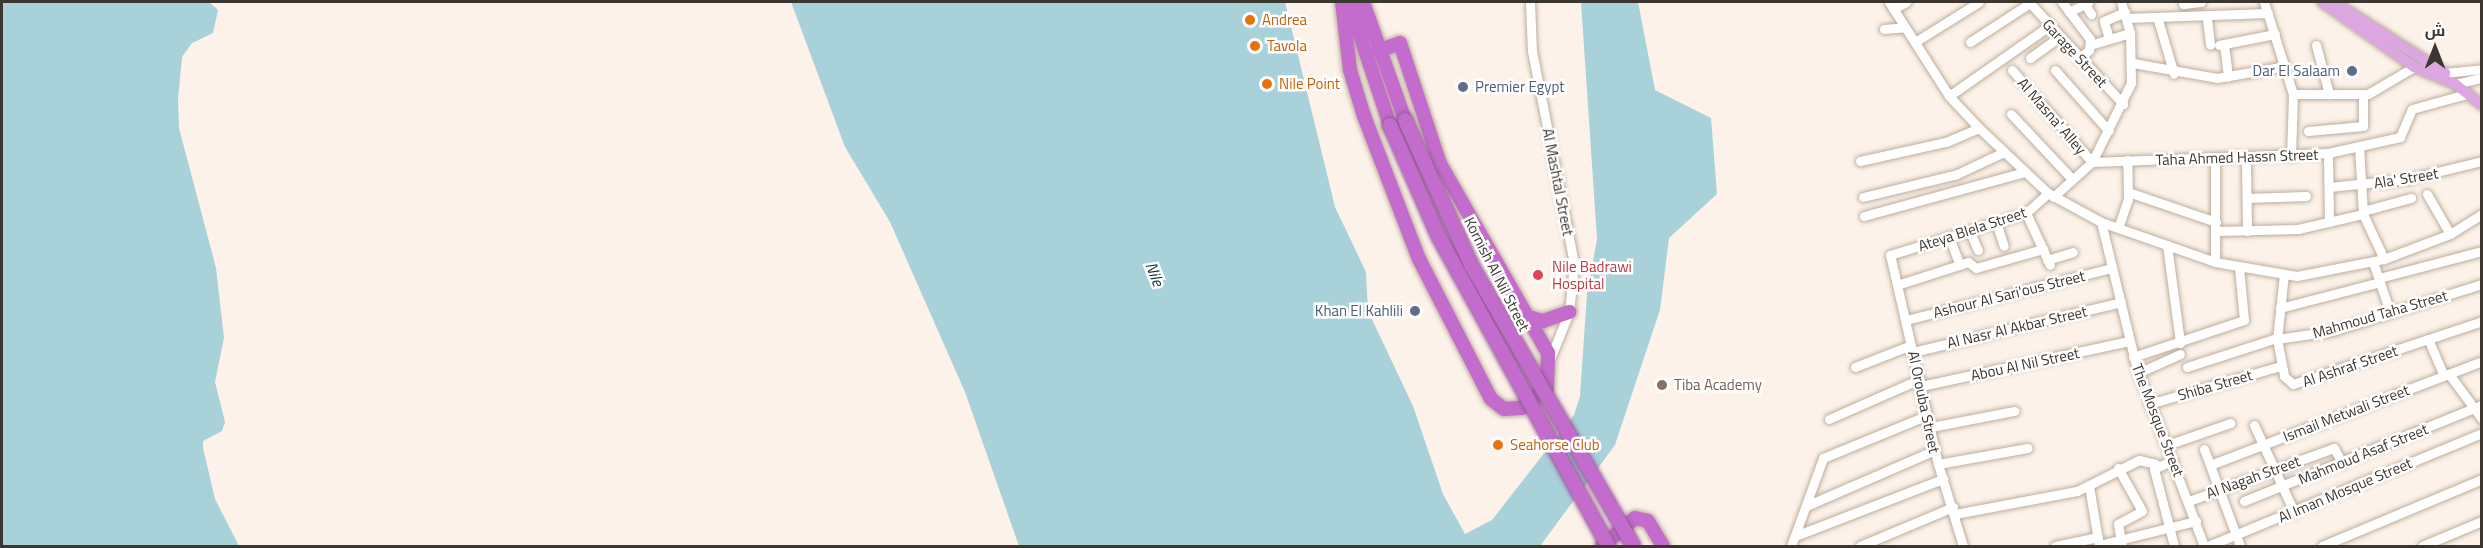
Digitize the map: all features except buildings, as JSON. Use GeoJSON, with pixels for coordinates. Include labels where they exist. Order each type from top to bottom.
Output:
{"type":"FeatureCollection","features":[{"type":"Feature","properties":{"kind":"highway"},"geometry":{"type":"LineString","coordinates":[[1341,2],[1350,70],[1394,202],[1437,300],[1491,399],[1504,409],[1521,408],[1547,387],[1550,359],[1440,164],[1400,43],[1378,51]]}},
{"type":"Feature","properties":{"kind":"highway"},"geometry":{"type":"LineString","coordinates":[[1349,2],[1390,125],[1438,235],[1608,546]]}},
{"type":"Feature","properties":{"kind":"highway","name":"Kornish Al Nil Street"},"geometry":{"type":"LineString","coordinates":[[1363,2],[1378,51],[1405,120],[1471,265],[1633,546]]}},
{"type":"Feature","properties":{"kind":"highway"},"geometry":{"type":"LineString","coordinates":[[1525,316],[1543,321],[1569,312]]}},
{"type":"Feature","properties":{"kind":"highway"},"geometry":{"type":"LineString","coordinates":[[1602,546],[1635,518],[1648,521],[1663,546]]}},
{"type":"Feature","properties":{"kind":"main road"},"geometry":{"type":"LineString","coordinates":[[2322,2],[2414,67],[2455,84],[2481,105]]}},
{"type":"Feature","properties":{"kind":"main road"},"geometry":{"type":"LineString","coordinates":[[2334,2],[2445,73]]}},
{"type":"Feature","properties":{"kind":"street","name":"Al Mashtal Street"},"geometry":{"type":"LineString","coordinates":[[1530,2],[1532,51],[1574,264],[1569,312],[1550,359]]}},
{"type":"Feature","properties":{"kind":"street"},"geometry":{"type":"LineString","coordinates":[[1906,2],[1891,5],[1949,96],[1979,128],[2050,195],[2101,222],[2215,262],[2284,274],[2310,276],[2384,259],[2450,234],[2481,214]]}},
{"type":"Feature","properties":{"kind":"street"},"geometry":{"type":"LineString","coordinates":[[1915,42],[1979,2]]}},
{"type":"Feature","properties":{"kind":"street"},"geometry":{"type":"LineString","coordinates":[[1970,42],[2030,2]]}},
{"type":"Feature","properties":{"kind":"street","name":"Garage Street"},"geometry":{"type":"LineString","coordinates":[[2030,2],[2059,38],[2123,104]]}},
{"type":"Feature","properties":{"kind":"street"},"geometry":{"type":"LineString","coordinates":[[2062,2],[2090,45]]}},
{"type":"Feature","properties":{"kind":"street"},"geometry":{"type":"LineString","coordinates":[[2092,162],[2123,104],[2133,63],[2130,33],[2121,2]]}},
{"type":"Feature","properties":{"kind":"street"},"geometry":{"type":"LineString","coordinates":[[2182,4],[2201,2]]}},
{"type":"Feature","properties":{"kind":"street"},"geometry":{"type":"LineString","coordinates":[[2264,2],[2293,94],[2291,156]]}},
{"type":"Feature","properties":{"kind":"street"},"geometry":{"type":"LineString","coordinates":[[2069,12],[2087,3],[2091,14]]}},
{"type":"Feature","properties":{"kind":"street"},"geometry":{"type":"LineString","coordinates":[[2109,39],[2104,21],[2126,15],[2158,20],[2207,19],[2268,13]]}},
{"type":"Feature","properties":{"kind":"street"},"geometry":{"type":"LineString","coordinates":[[2207,19],[2228,77]]}},
{"type":"Feature","properties":{"kind":"street"},"geometry":{"type":"LineString","coordinates":[[2158,20],[2174,74]]}},
{"type":"Feature","properties":{"kind":"street"},"geometry":{"type":"LineString","coordinates":[[1949,96],[2049,26]]}},
{"type":"Feature","properties":{"kind":"street"},"geometry":{"type":"LineString","coordinates":[[1884,29],[1905,27]]}},
{"type":"Feature","properties":{"kind":"street"},"geometry":{"type":"LineString","coordinates":[[2079,58],[2090,45],[2130,33]]}},
{"type":"Feature","properties":{"kind":"street"},"geometry":{"type":"LineString","coordinates":[[2218,45],[2275,34]]}},
{"type":"Feature","properties":{"kind":"street"},"geometry":{"type":"LineString","coordinates":[[2030,58],[2059,38]]}},
{"type":"Feature","properties":{"kind":"street"},"geometry":{"type":"LineString","coordinates":[[2316,45],[2329,94]]}},
{"type":"Feature","properties":{"kind":"street"},"geometry":{"type":"LineString","coordinates":[[2133,63],[2174,74],[2228,77],[2286,66]]}},
{"type":"Feature","properties":{"kind":"street"},"geometry":{"type":"LineString","coordinates":[[2293,94],[2363,95],[2387,87],[2414,67]]}},
{"type":"Feature","properties":{"kind":"street"},"geometry":{"type":"LineString","coordinates":[[2445,73],[2481,69]]}},
{"type":"Feature","properties":{"kind":"street","name":"Al Masna' Alley"},"geometry":{"type":"LineString","coordinates":[[2012,70],[2092,162]]}},
{"type":"Feature","properties":{"kind":"street"},"geometry":{"type":"LineString","coordinates":[[2055,70],[2109,131]]}},
{"type":"Feature","properties":{"kind":"street"},"geometry":{"type":"LineString","coordinates":[[2455,84],[2481,78]]}},
{"type":"Feature","properties":{"kind":"street","name":"Taha Ahmed Hassn Street"},"geometry":{"type":"LineString","coordinates":[[2092,162],[2246,159],[2328,153],[2400,137],[2412,109],[2467,94]]}},
{"type":"Feature","properties":{"kind":"street"},"geometry":{"type":"LineString","coordinates":[[2308,131],[2363,126],[2363,95]]}},
{"type":"Feature","properties":{"kind":"street"},"geometry":{"type":"LineString","coordinates":[[2011,114],[2072,179]]}},
{"type":"Feature","properties":{"kind":"street"},"geometry":{"type":"LineString","coordinates":[[1860,161],[1946,142],[1979,128]]}},
{"type":"Feature","properties":{"kind":"street"},"geometry":{"type":"LineString","coordinates":[[2359,146],[2363,213],[2384,259]]}},
{"type":"Feature","properties":{"kind":"street"},"geometry":{"type":"LineString","coordinates":[[1863,197],[1957,174],[2004,152]]}},
{"type":"Feature","properties":{"kind":"street"},"geometry":{"type":"LineString","coordinates":[[2328,153],[2329,222]]}},
{"type":"Feature","properties":{"kind":"street"},"geometry":{"type":"LineString","coordinates":[[2215,159],[2215,262]]}},
{"type":"Feature","properties":{"kind":"street"},"geometry":{"type":"LineString","coordinates":[[2246,159],[2247,231]]}},
{"type":"Feature","properties":{"kind":"street"},"geometry":{"type":"LineString","coordinates":[[2118,228],[2128,192],[2127,160]]}},
{"type":"Feature","properties":{"kind":"street","name":"Ala' Street"},"geometry":{"type":"LineString","coordinates":[[2329,187],[2360,184],[2481,161]]}},
{"type":"Feature","properties":{"kind":"street","name":"Ateya Blela Street"},"geometry":{"type":"LineString","coordinates":[[1890,255],[2026,213],[2092,162]]}},
{"type":"Feature","properties":{"kind":"street"},"geometry":{"type":"LineString","coordinates":[[1864,216],[2025,172]]}},
{"type":"Feature","properties":{"kind":"street"},"geometry":{"type":"LineString","coordinates":[[2128,192],[2216,226],[2247,231],[2329,222],[2411,198]]}},
{"type":"Feature","properties":{"kind":"street"},"geometry":{"type":"LineString","coordinates":[[2427,194],[2450,234]]}},
{"type":"Feature","properties":{"kind":"street"},"geometry":{"type":"LineString","coordinates":[[2247,198],[2306,196]]}},
{"type":"Feature","properties":{"kind":"street"},"geometry":{"type":"LineString","coordinates":[[2026,213],[2048,262],[2073,252]]}},
{"type":"Feature","properties":{"kind":"street"},"geometry":{"type":"LineString","coordinates":[[1996,222],[2004,246]]}},
{"type":"Feature","properties":{"kind":"street","name":"The Mosque Street"},"geometry":{"type":"LineString","coordinates":[[2101,222],[2138,373],[2189,501],[2204,546]]}},
{"type":"Feature","properties":{"kind":"street"},"geometry":{"type":"LineString","coordinates":[[1969,230],[1978,250]]}},
{"type":"Feature","properties":{"kind":"street"},"geometry":{"type":"LineString","coordinates":[[1949,237],[1960,265]]}},
{"type":"Feature","properties":{"kind":"street"},"geometry":{"type":"LineString","coordinates":[[2167,245],[2180,342]]}},
{"type":"Feature","properties":{"kind":"street"},"geometry":{"type":"LineString","coordinates":[[1897,285],[1970,262],[1976,268],[2043,249]]}},
{"type":"Feature","properties":{"kind":"street"},"geometry":{"type":"LineString","coordinates":[[2280,308],[2481,251]]}},
{"type":"Feature","properties":{"kind":"street","name":"Al Orouba Street"},"geometry":{"type":"LineString","coordinates":[[1890,255],[1938,464],[1964,546]]}},
{"type":"Feature","properties":{"kind":"street"},"geometry":{"type":"LineString","coordinates":[[2373,262],[2390,312]]}},
{"type":"Feature","properties":{"kind":"street"},"geometry":{"type":"LineString","coordinates":[[2133,357],[2244,320],[2239,267]]}},
{"type":"Feature","properties":{"kind":"street","name":"Ashour Al Sari'ous Street"},"geometry":{"type":"LineString","coordinates":[[1906,320],[2112,268]]}},
{"type":"Feature","properties":{"kind":"street","name":"Al Ashraf Street"},"geometry":{"type":"LineString","coordinates":[[2284,274],[2277,338],[2281,366],[2287,381],[2300,383],[2481,321]]}},
{"type":"Feature","properties":{"kind":"street","name":"Mahmoud Taha Street"},"geometry":{"type":"LineString","coordinates":[[2187,367],[2277,338],[2332,331],[2481,284]]}},
{"type":"Feature","properties":{"kind":"street","name":"Al Nasr Al Akbar Street"},"geometry":{"type":"LineString","coordinates":[[1855,367],[1912,348],[2121,302]]}},
{"type":"Feature","properties":{"kind":"street"},"geometry":{"type":"LineString","coordinates":[[2428,339],[2446,375],[2478,407],[2481,419]]}},
{"type":"Feature","properties":{"kind":"street","name":"Abou Al Nil Street"},"geometry":{"type":"LineString","coordinates":[[1828,419],[1921,383],[2129,341]]}},
{"type":"Feature","properties":{"kind":"street"},"geometry":{"type":"LineString","coordinates":[[2138,373],[2180,354]]}},
{"type":"Feature","properties":{"kind":"street","name":"Ismail Metwali Street"},"geometry":{"type":"LineString","coordinates":[[2210,465],[2481,361]]}},
{"type":"Feature","properties":{"kind":"street","name":"Shiba Street"},"geometry":{"type":"LineString","coordinates":[[2149,404],[2281,366]]}},
{"type":"Feature","properties":{"kind":"street","name":"Mahmoud Asaf Street"},"geometry":{"type":"LineString","coordinates":[[2244,501],[2283,488],[2478,407]]}},
{"type":"Feature","properties":{"kind":"street"},"geometry":{"type":"LineString","coordinates":[[1931,427],[2013,411]]}},
{"type":"Feature","properties":{"kind":"street"},"geometry":{"type":"LineString","coordinates":[[1791,546],[1829,455],[1928,415]]}},
{"type":"Feature","properties":{"kind":"street"},"geometry":{"type":"LineString","coordinates":[[2167,445],[2230,423]]}},
{"type":"Feature","properties":{"kind":"street"},"geometry":{"type":"LineString","coordinates":[[2254,425],[2294,512]]}},
{"type":"Feature","properties":{"kind":"street","name":"Al Iman Mosque Street"},"geometry":{"type":"LineString","coordinates":[[2204,546],[2237,536],[2481,433]]}},
{"type":"Feature","properties":{"kind":"street"},"geometry":{"type":"LineString","coordinates":[[1938,464],[2028,448]]}},
{"type":"Feature","properties":{"kind":"street","name":"Al Nagah Street"},"geometry":{"type":"LineString","coordinates":[[2189,501],[2335,448],[2342,463]]}},
{"type":"Feature","properties":{"kind":"street"},"geometry":{"type":"LineString","coordinates":[[2204,449],[2240,546]]}},
{"type":"Feature","properties":{"kind":"street"},"geometry":{"type":"LineString","coordinates":[[1806,506],[1935,450]]}},
{"type":"Feature","properties":{"kind":"street"},"geometry":{"type":"LineString","coordinates":[[1860,546],[1954,510],[2089,486],[2118,468],[2143,459],[2156,464],[2173,460]]}},
{"type":"Feature","properties":{"kind":"street"},"geometry":{"type":"LineString","coordinates":[[2156,464],[2174,546]]}},
{"type":"Feature","properties":{"kind":"street"},"geometry":{"type":"LineString","coordinates":[[2118,468],[2142,511],[2119,522],[2121,543]]}},
{"type":"Feature","properties":{"kind":"street"},"geometry":{"type":"LineString","coordinates":[[1795,536],[1943,479]]}},
{"type":"Feature","properties":{"kind":"street"},"geometry":{"type":"LineString","coordinates":[[2322,546],[2481,479]]}},
{"type":"Feature","properties":{"kind":"street"},"geometry":{"type":"LineString","coordinates":[[2089,486],[2099,543]]}},
{"type":"Feature","properties":{"kind":"street"},"geometry":{"type":"LineString","coordinates":[[2055,546],[2121,543],[2196,520]]}},
{"type":"Feature","properties":{"kind":"street"},"geometry":{"type":"LineString","coordinates":[[2422,546],[2481,521]]}},
{"type":"Feature","properties":{"kind":"water"},"geometry":{"type":"Polygon","coordinates":[[[2,2],[209,2],[218,10],[213,33],[192,43],[182,57],[178,100],[179,128],[216,268],[224,338],[215,382],[225,422],[222,431],[203,441],[203,448],[215,499],[239,546],[2,546],[2,2]]]}},
{"type":"Feature","properties":{"kind":"water","name":"Nile"},"geometry":{"type":"Polygon","coordinates":[[[791,2],[1285,2],[1335,207],[1366,272],[1368,311],[1413,406],[1443,494],[1465,534],[1492,520],[1574,415],[1580,396],[1587,294],[1597,239],[1581,2],[1638,2],[1655,90],[1711,118],[1717,194],[1669,238],[1660,310],[1615,445],[1540,546],[1019,546],[965,392],[890,222],[845,147],[791,2]]]}},
{"type":"Feature","properties":{"kind":"place","name":"Andrea"},"geometry":{"type":"Point","coordinates":[1250,20]}},
{"type":"Feature","properties":{"kind":"place","name":"Tavola"},"geometry":{"type":"Point","coordinates":[1255,46]}},
{"type":"Feature","properties":{"kind":"place","name":"Dar El Salaam"},"geometry":{"type":"Point","coordinates":[2352,71]}},
{"type":"Feature","properties":{"kind":"place","name":"Nile Point"},"geometry":{"type":"Point","coordinates":[1267,84]}},
{"type":"Feature","properties":{"kind":"place","name":"Premier Egypt"},"geometry":{"type":"Point","coordinates":[1463,87]}},
{"type":"Feature","properties":{"kind":"place","name":"Nile Badrawi Hospital"},"geometry":{"type":"Point","coordinates":[1538,275]}},
{"type":"Feature","properties":{"kind":"place","name":"Khan El Kahlili"},"geometry":{"type":"Point","coordinates":[1415,311]}},
{"type":"Feature","properties":{"kind":"place","name":"Tiba Academy"},"geometry":{"type":"Point","coordinates":[1662,385]}},
{"type":"Feature","properties":{"kind":"place","name":"Seahorse Club"},"geometry":{"type":"Point","coordinates":[1498,445]}}]}
